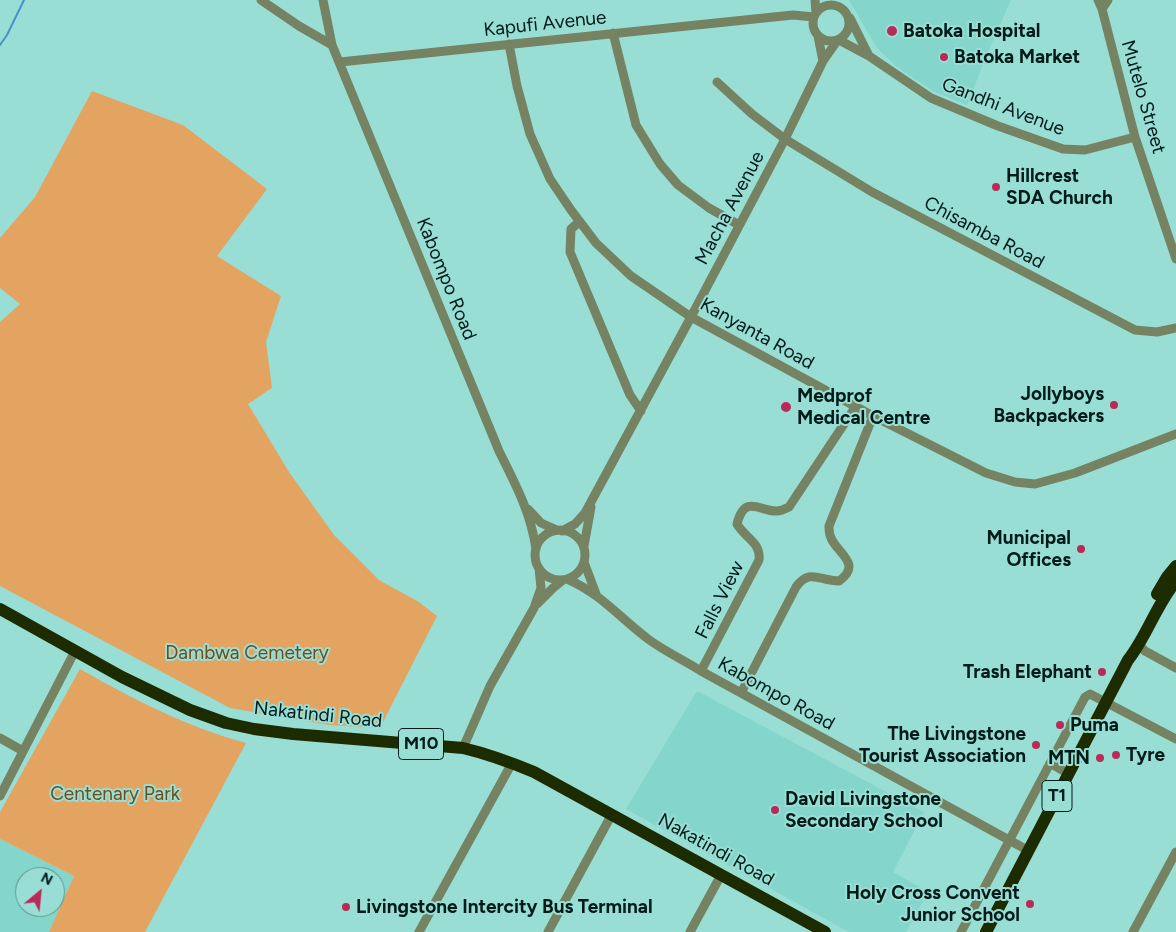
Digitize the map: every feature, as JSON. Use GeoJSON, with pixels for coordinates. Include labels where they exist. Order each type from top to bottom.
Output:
{"type":"FeatureCollection","features":[{"type":"Feature","properties":{"kind":"highway","name":"T1"},"geometry":{"type":"LineString","coordinates":[[1137,648],[1159,590],[1176,566]]}},
{"type":"Feature","properties":{"kind":"highway","name":"T1"},"geometry":{"type":"LineString","coordinates":[[986,932],[1128,660],[1137,648],[1162,601],[1176,580]]}},
{"type":"Feature","properties":{"kind":"highway","name":"Nakatindi Road"},"geometry":{"type":"LineString","coordinates":[[0,609],[122,677],[190,710],[226,723],[293,734],[463,748],[488,754],[512,763],[534,772],[612,814],[825,932]]}},
{"type":"Feature","properties":{"kind":"street"},"geometry":{"type":"LineString","coordinates":[[261,0],[299,26],[332,45]]}},
{"type":"Feature","properties":{"kind":"street","name":"Kabompo Road"},"geometry":{"type":"LineString","coordinates":[[323,0],[332,45],[499,451],[526,507],[534,530],[536,549]]}},
{"type":"Feature","properties":{"kind":"street"},"geometry":{"type":"LineString","coordinates":[[815,0],[813,24],[814,31],[818,36],[824,40],[838,41],[848,33],[850,22],[848,16],[841,8],[826,2],[815,15]]}},
{"type":"Feature","properties":{"kind":"street","name":"Mutelo Street"},"geometry":{"type":"LineString","coordinates":[[1098,0],[1135,137],[1173,242],[1176,260]]}},
{"type":"Feature","properties":{"kind":"street"},"geometry":{"type":"LineString","coordinates":[[1102,10],[1108,0]]}},
{"type":"Feature","properties":{"kind":"street","name":"Kapufi Avenue"},"geometry":{"type":"LineString","coordinates":[[340,62],[793,15],[815,15]]}},
{"type":"Feature","properties":{"kind":"street","name":"Gandhi Avenue"},"geometry":{"type":"LineString","coordinates":[[848,16],[870,56]]}},
{"type":"Feature","properties":{"kind":"street"},"geometry":{"type":"LineString","coordinates":[[613,33],[636,125],[660,164],[678,185],[701,202],[739,225]]}},
{"type":"Feature","properties":{"kind":"street"},"geometry":{"type":"LineString","coordinates":[[818,36],[823,62]]}},
{"type":"Feature","properties":{"kind":"street","name":"Gandhi Avenue"},"geometry":{"type":"LineString","coordinates":[[838,41],[870,56],[930,98],[998,126],[1063,149],[1085,150],[1135,137]]}},
{"type":"Feature","properties":{"kind":"street","name":"Macha Avenue"},"geometry":{"type":"LineString","coordinates":[[560,531],[575,524],[593,500],[785,140],[823,62],[838,41]]}},
{"type":"Feature","properties":{"kind":"street","name":"Kanyanta Road"},"geometry":{"type":"LineString","coordinates":[[509,44],[517,86],[530,134],[550,179],[596,243],[631,276],[691,317],[873,416],[986,472],[1015,482],[1035,484],[1075,473],[1176,434]]}},
{"type":"Feature","properties":{"kind":"street","name":"Chisamba Road"},"geometry":{"type":"LineString","coordinates":[[716,82],[785,140],[872,192],[1135,330],[1157,332],[1176,328]]}},
{"type":"Feature","properties":{"kind":"street"},"geometry":{"type":"LineString","coordinates":[[580,222],[571,229],[570,252],[630,395],[642,411]]}},
{"type":"Feature","properties":{"kind":"street","name":"Falls View"},"geometry":{"type":"LineString","coordinates":[[701,671],[758,560],[760,552],[737,524],[739,519],[745,509],[750,506],[757,506],[776,512],[789,506],[856,406]]}},
{"type":"Feature","properties":{"kind":"street"},"geometry":{"type":"LineString","coordinates":[[741,693],[796,587],[802,579],[806,576],[839,581],[846,576],[848,561],[845,554],[831,540],[829,526],[873,416]]}},
{"type":"Feature","properties":{"kind":"street","name":"Macha Avenue"},"geometry":{"type":"LineString","coordinates":[[584,546],[593,500]]}},
{"type":"Feature","properties":{"kind":"street","name":"Kabompo Road"},"geometry":{"type":"LineString","coordinates":[[526,507],[541,523],[560,531]]}},
{"type":"Feature","properties":{"kind":"street"},"geometry":{"type":"LineString","coordinates":[[463,748],[490,686],[534,608],[541,588],[536,549],[543,538],[549,533],[560,531],[573,534],[584,546],[584,562],[581,570],[575,576],[565,579],[553,588],[534,608]]}},
{"type":"Feature","properties":{"kind":"street","name":"Kabompo Road"},"geometry":{"type":"LineString","coordinates":[[584,562],[596,594]]}},
{"type":"Feature","properties":{"kind":"street"},"geometry":{"type":"LineString","coordinates":[[539,568],[551,578],[565,579]]}},
{"type":"Feature","properties":{"kind":"street","name":"Kabompo Road"},"geometry":{"type":"LineString","coordinates":[[565,579],[596,594],[649,640],[701,671],[1029,851]]}},
{"type":"Feature","properties":{"kind":"street"},"geometry":{"type":"LineString","coordinates":[[1137,648],[1176,668]]}},
{"type":"Feature","properties":{"kind":"street"},"geometry":{"type":"LineString","coordinates":[[0,796],[75,651]]}},
{"type":"Feature","properties":{"kind":"street"},"geometry":{"type":"LineString","coordinates":[[961,932],[1085,697],[1090,694],[1176,739]]}},
{"type":"Feature","properties":{"kind":"street"},"geometry":{"type":"LineString","coordinates":[[0,738],[23,751]]}},
{"type":"Feature","properties":{"kind":"street"},"geometry":{"type":"LineString","coordinates":[[419,932],[512,763]]}},
{"type":"Feature","properties":{"kind":"street"},"geometry":{"type":"LineString","coordinates":[[1050,763],[1069,774]]}},
{"type":"Feature","properties":{"kind":"street"},"geometry":{"type":"LineString","coordinates":[[548,932],[612,814]]}},
{"type":"Feature","properties":{"kind":"street"},"geometry":{"type":"LineString","coordinates":[[1133,932],[1176,852]]}},
{"type":"Feature","properties":{"kind":"street"},"geometry":{"type":"LineString","coordinates":[[690,932],[721,874]]}},
{"type":"Feature","properties":{"kind":"shaded area"},"geometry":{"type":"Polygon","coordinates":[[[849,0],[1011,0],[967,105],[933,91],[897,67],[877,48],[849,0]]]}},
{"type":"Feature","properties":{"kind":"shaded area","name":"David Livingstone Secondary School"},"geometry":{"type":"Polygon","coordinates":[[[697,691],[924,812],[893,872],[928,892],[906,932],[849,932],[626,809],[697,691]]]}},
{"type":"Feature","properties":{"kind":"shaded area"},"geometry":{"type":"Polygon","coordinates":[[[0,839],[56,867],[15,867],[15,917],[56,917],[49,932],[0,932],[0,839]]]}},
{"type":"Feature","properties":{"kind":"shaded area"},"geometry":{"type":"Polygon","coordinates":[[[65,872],[74,876],[65,896],[65,872]]]}},
{"type":"Feature","properties":{"kind":"green space","name":"Dambwa Cemetery"},"geometry":{"type":"Polygon","coordinates":[[[92,91],[183,125],[267,189],[217,256],[281,296],[266,342],[272,388],[248,404],[289,472],[334,535],[379,580],[419,602],[437,616],[380,728],[329,725],[230,708],[0,586],[0,322],[20,304],[0,288],[0,238],[35,197],[92,91]]]}},
{"type":"Feature","properties":{"kind":"green space","name":"Centenary Park"},"geometry":{"type":"Polygon","coordinates":[[[80,669],[161,711],[203,729],[246,743],[145,932],[49,932],[56,917],[65,917],[65,896],[74,876],[65,872],[65,867],[56,867],[0,839],[0,812],[80,669]]]}},
{"type":"Feature","properties":{"kind":"waterway"},"geometry":{"type":"LineString","coordinates":[[0,45],[24,0]]}},
{"type":"Feature","properties":{"kind":"place","name":"Batoka Hospital"},"geometry":{"type":"Point","coordinates":[892,31]}},
{"type":"Feature","properties":{"kind":"place","name":"Batoka Market"},"geometry":{"type":"Point","coordinates":[944,57]}},
{"type":"Feature","properties":{"kind":"place","name":"Hillcrest SDA Church"},"geometry":{"type":"Point","coordinates":[996,187]}},
{"type":"Feature","properties":{"kind":"place","name":"Jollyboys Backpackers"},"geometry":{"type":"Point","coordinates":[1114,405]}},
{"type":"Feature","properties":{"kind":"place","name":"Medprof Medical Centre"},"geometry":{"type":"Point","coordinates":[786,407]}},
{"type":"Feature","properties":{"kind":"place","name":"Municipal Offices"},"geometry":{"type":"Point","coordinates":[1081,549]}},
{"type":"Feature","properties":{"kind":"place","name":"Trash Elephant"},"geometry":{"type":"Point","coordinates":[1102,672]}},
{"type":"Feature","properties":{"kind":"place","name":"Puma"},"geometry":{"type":"Point","coordinates":[1060,725]}},
{"type":"Feature","properties":{"kind":"place","name":"The Livingstone Tourist Association"},"geometry":{"type":"Point","coordinates":[1036,745]}},
{"type":"Feature","properties":{"kind":"place","name":"Tyre"},"geometry":{"type":"Point","coordinates":[1116,755]}},
{"type":"Feature","properties":{"kind":"place","name":"MTN"},"geometry":{"type":"Point","coordinates":[1100,758]}},
{"type":"Feature","properties":{"kind":"place","name":"David Livingstone Secondary School"},"geometry":{"type":"Point","coordinates":[775,810]}},
{"type":"Feature","properties":{"kind":"place","name":"Holy Cross Convent Junior School"},"geometry":{"type":"Point","coordinates":[1030,904]}},
{"type":"Feature","properties":{"kind":"place","name":"Livingstone Intercity Bus Terminal"},"geometry":{"type":"Point","coordinates":[346,907]}}]}
